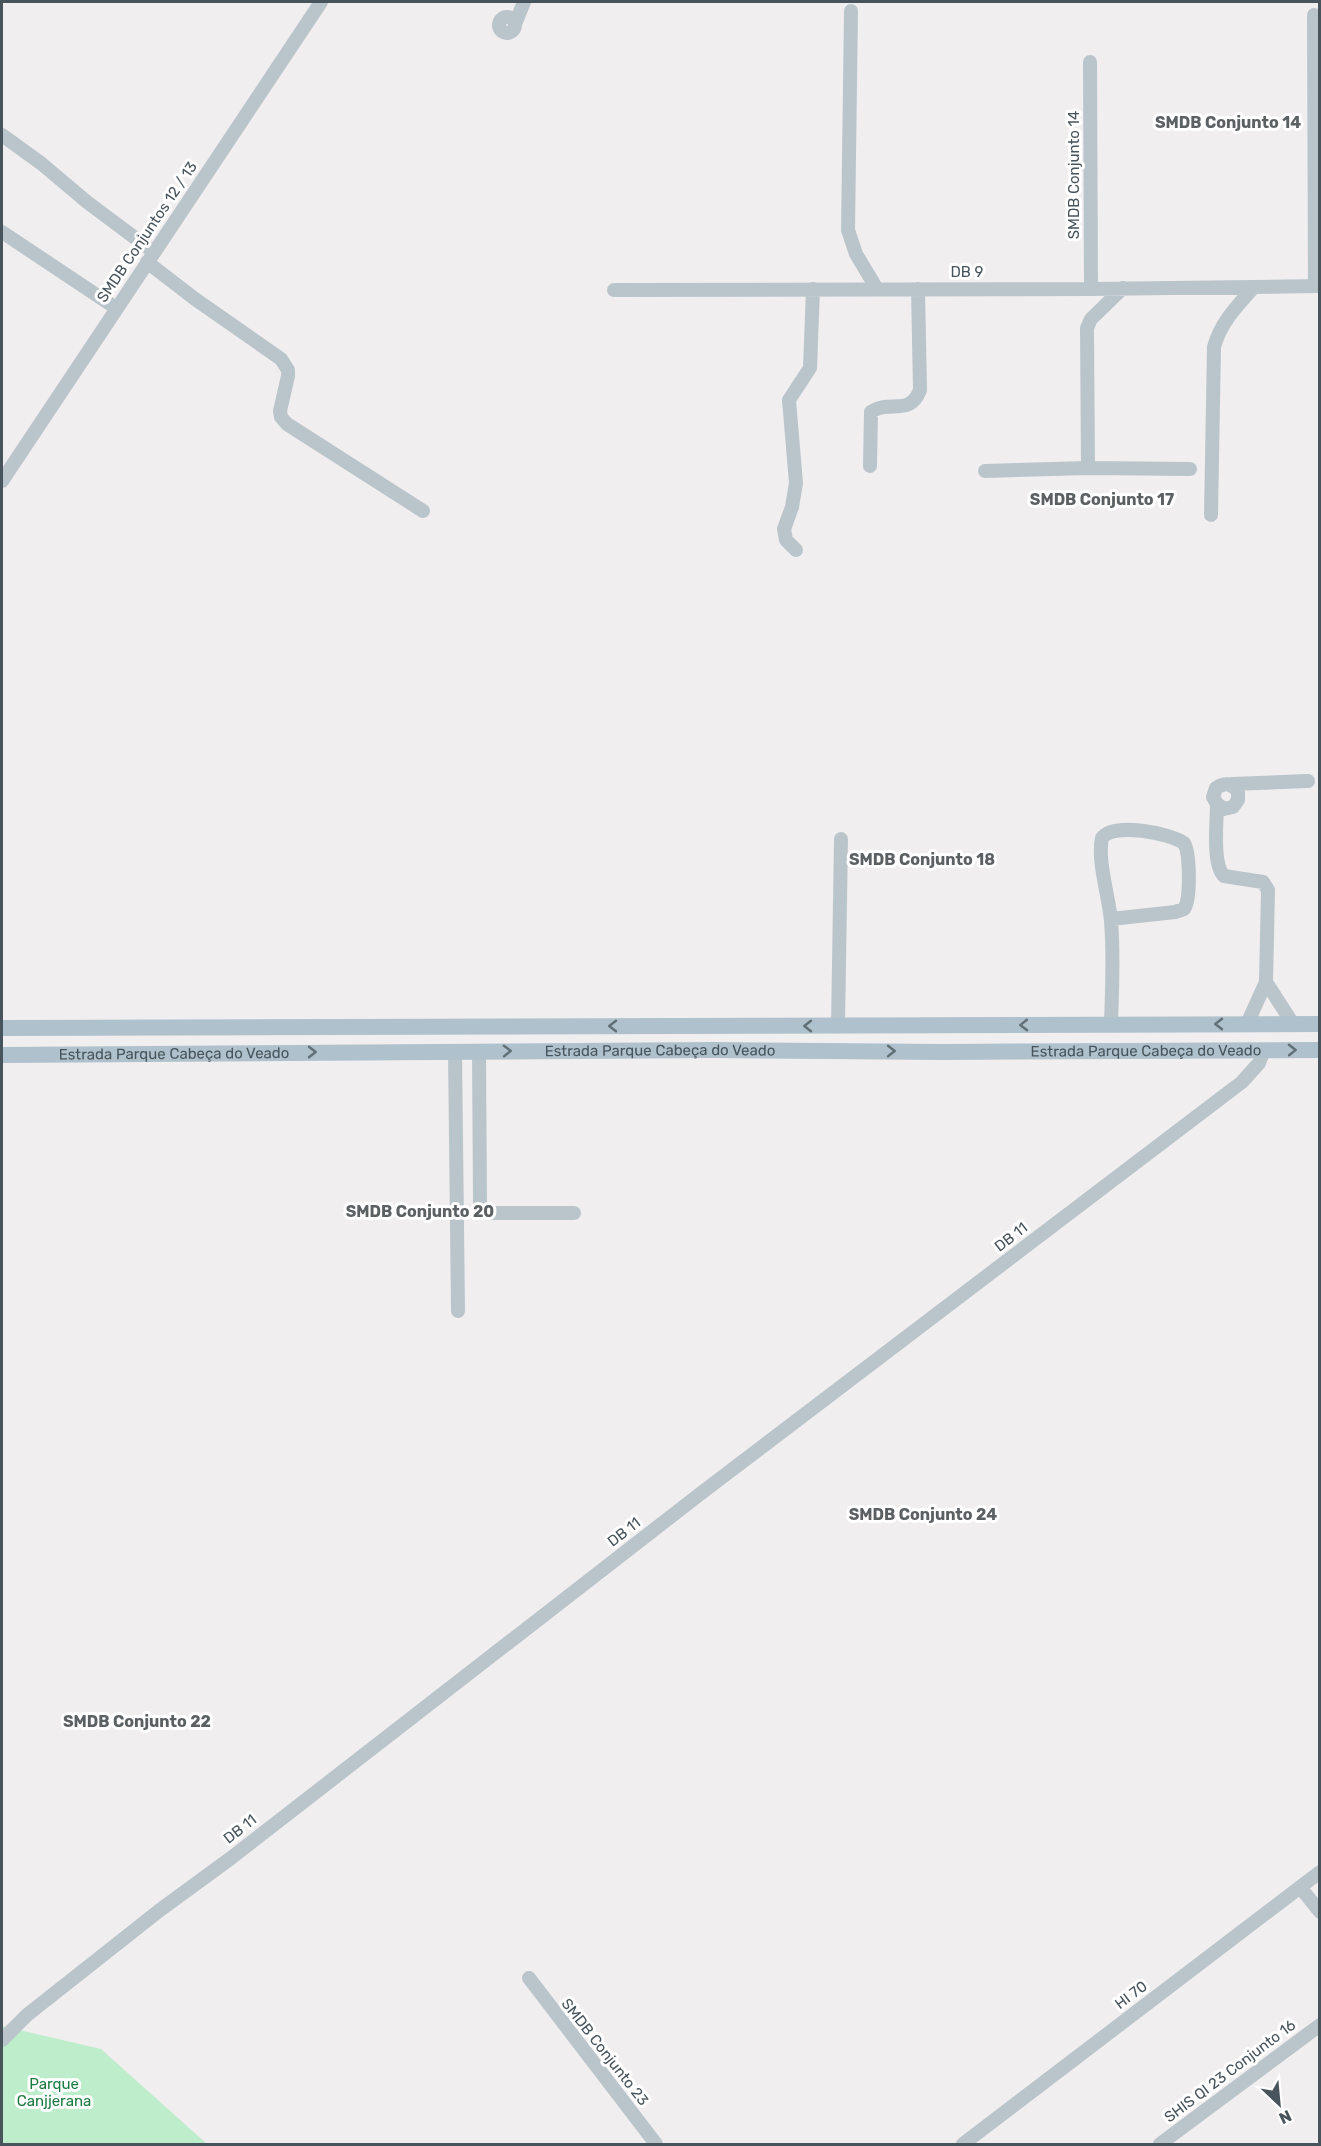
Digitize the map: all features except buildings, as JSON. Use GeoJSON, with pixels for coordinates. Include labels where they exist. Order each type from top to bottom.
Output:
{"type":"FeatureCollection","features":[{"type":"Feature","properties":{"kind":"main road"},"geometry":{"type":"LineString","coordinates":[[1083,1051],[1084,1024]]}},
{"type":"Feature","properties":{"kind":"main road","name":"Estrada Parque Cabeça do Veado"},"geometry":{"type":"LineString","coordinates":[[2,1028],[1320,1024]]}},
{"type":"Feature","properties":{"kind":"main road","name":"Estrada Parque Cabeça do Veado"},"geometry":{"type":"LineString","coordinates":[[2,1054],[700,1050],[1320,1050]]}},
{"type":"Feature","properties":{"kind":"street","name":"SMDB Conjuntos 12 / 13"},"geometry":{"type":"LineString","coordinates":[[2,481],[321,2]]}},
{"type":"Feature","properties":{"kind":"street"},"geometry":{"type":"LineString","coordinates":[[515,2],[510,21],[524,2]]}},
{"type":"Feature","properties":{"kind":"street"},"geometry":{"type":"LineString","coordinates":[[851,11],[848,230],[856,254],[877,289]]}},
{"type":"Feature","properties":{"kind":"street"},"geometry":{"type":"LineString","coordinates":[[1314,15],[1317,286]]}},
{"type":"Feature","properties":{"kind":"street","name":"SMDB Conjunto 14"},"geometry":{"type":"LineString","coordinates":[[1090,62],[1091,289]]}},
{"type":"Feature","properties":{"kind":"street"},"geometry":{"type":"LineString","coordinates":[[2,135],[104,214],[195,299],[282,359],[288,370],[280,411],[284,420],[423,511]]}},
{"type":"Feature","properties":{"kind":"street"},"geometry":{"type":"LineString","coordinates":[[2,232],[116,308]]}},
{"type":"Feature","properties":{"kind":"street","name":"DB 9"},"geometry":{"type":"LineString","coordinates":[[614,290],[1317,286]]}},
{"type":"Feature","properties":{"kind":"street"},"geometry":{"type":"LineString","coordinates":[[1211,515],[1214,347],[1218,333],[1228,316],[1254,287]]}},
{"type":"Feature","properties":{"kind":"street"},"geometry":{"type":"LineString","coordinates":[[1088,468],[1087,328],[1091,319],[1123,288]]}},
{"type":"Feature","properties":{"kind":"street"},"geometry":{"type":"LineString","coordinates":[[796,550],[786,540],[784,529],[792,507],[795,483],[789,400],[810,368],[813,289]]}},
{"type":"Feature","properties":{"kind":"street"},"geometry":{"type":"LineString","coordinates":[[870,466],[871,412],[879,406],[909,405],[917,398],[920,390],[918,289]]}},
{"type":"Feature","properties":{"kind":"street"},"geometry":{"type":"LineString","coordinates":[[985,471],[1088,468],[1190,469]]}},
{"type":"Feature","properties":{"kind":"street"},"geometry":{"type":"LineString","coordinates":[[1247,1024],[1266,982],[1268,890],[1267,885],[1258,880],[1230,878],[1220,872],[1217,860],[1216,804],[1224,808],[1233,807],[1238,800],[1238,791],[1232,784],[1308,781]]}},
{"type":"Feature","properties":{"kind":"street"},"geometry":{"type":"LineString","coordinates":[[1111,919],[1184,909],[1188,900],[1188,854],[1184,843],[1172,837],[1139,831],[1118,830],[1105,834],[1101,844],[1111,919],[1113,962],[1111,1024]]}},
{"type":"Feature","properties":{"kind":"street"},"geometry":{"type":"LineString","coordinates":[[838,1026],[842,839]]}},
{"type":"Feature","properties":{"kind":"street"},"geometry":{"type":"LineString","coordinates":[[1266,982],[1293,1024]]}},
{"type":"Feature","properties":{"kind":"street","name":"DB 11"},"geometry":{"type":"LineString","coordinates":[[2,2040],[27,2015],[160,1910],[231,1858],[646,1536],[1242,1082],[1259,1063],[1264,1050]]}},
{"type":"Feature","properties":{"kind":"street"},"geometry":{"type":"LineString","coordinates":[[455,1052],[458,1311]]}},
{"type":"Feature","properties":{"kind":"street"},"geometry":{"type":"LineString","coordinates":[[479,1052],[480,1202],[482,1209],[489,1213],[574,1214]]}},
{"type":"Feature","properties":{"kind":"street","name":"HI 70"},"geometry":{"type":"LineString","coordinates":[[963,2145],[1320,1872]]}},
{"type":"Feature","properties":{"kind":"street"},"geometry":{"type":"LineString","coordinates":[[1300,1887],[1320,1912]]}},
{"type":"Feature","properties":{"kind":"street","name":"SMDB Conjunto 23"},"geometry":{"type":"LineString","coordinates":[[529,1978],[656,2145]]}},
{"type":"Feature","properties":{"kind":"street","name":"SHIS QI 23 Conjunto 16"},"geometry":{"type":"LineString","coordinates":[[1160,2145],[1320,2025]]}},
{"type":"Feature","properties":{"kind":"green space","name":"Parque Canjjerana"},"geometry":{"type":"Polygon","coordinates":[[[2,2026],[101,2049],[207,2144],[2,2144],[2,2026]]]}},
{"type":"Feature","properties":{"kind":"district","name":"SMDB Conjunto 14"},"geometry":{"type":"Point","coordinates":[1228,122]}},
{"type":"Feature","properties":{"kind":"district","name":"SMDB Conjunto 17"},"geometry":{"type":"Point","coordinates":[1102,499]}},
{"type":"Feature","properties":{"kind":"district","name":"SMDB Conjunto 18"},"geometry":{"type":"Point","coordinates":[922,859]}},
{"type":"Feature","properties":{"kind":"district","name":"SMDB Conjunto 20"},"geometry":{"type":"Point","coordinates":[420,1211]}},
{"type":"Feature","properties":{"kind":"district","name":"SMDB Conjunto 24"},"geometry":{"type":"Point","coordinates":[923,1514]}},
{"type":"Feature","properties":{"kind":"district","name":"SMDB Conjunto 22"},"geometry":{"type":"Point","coordinates":[137,1721]}}]}
